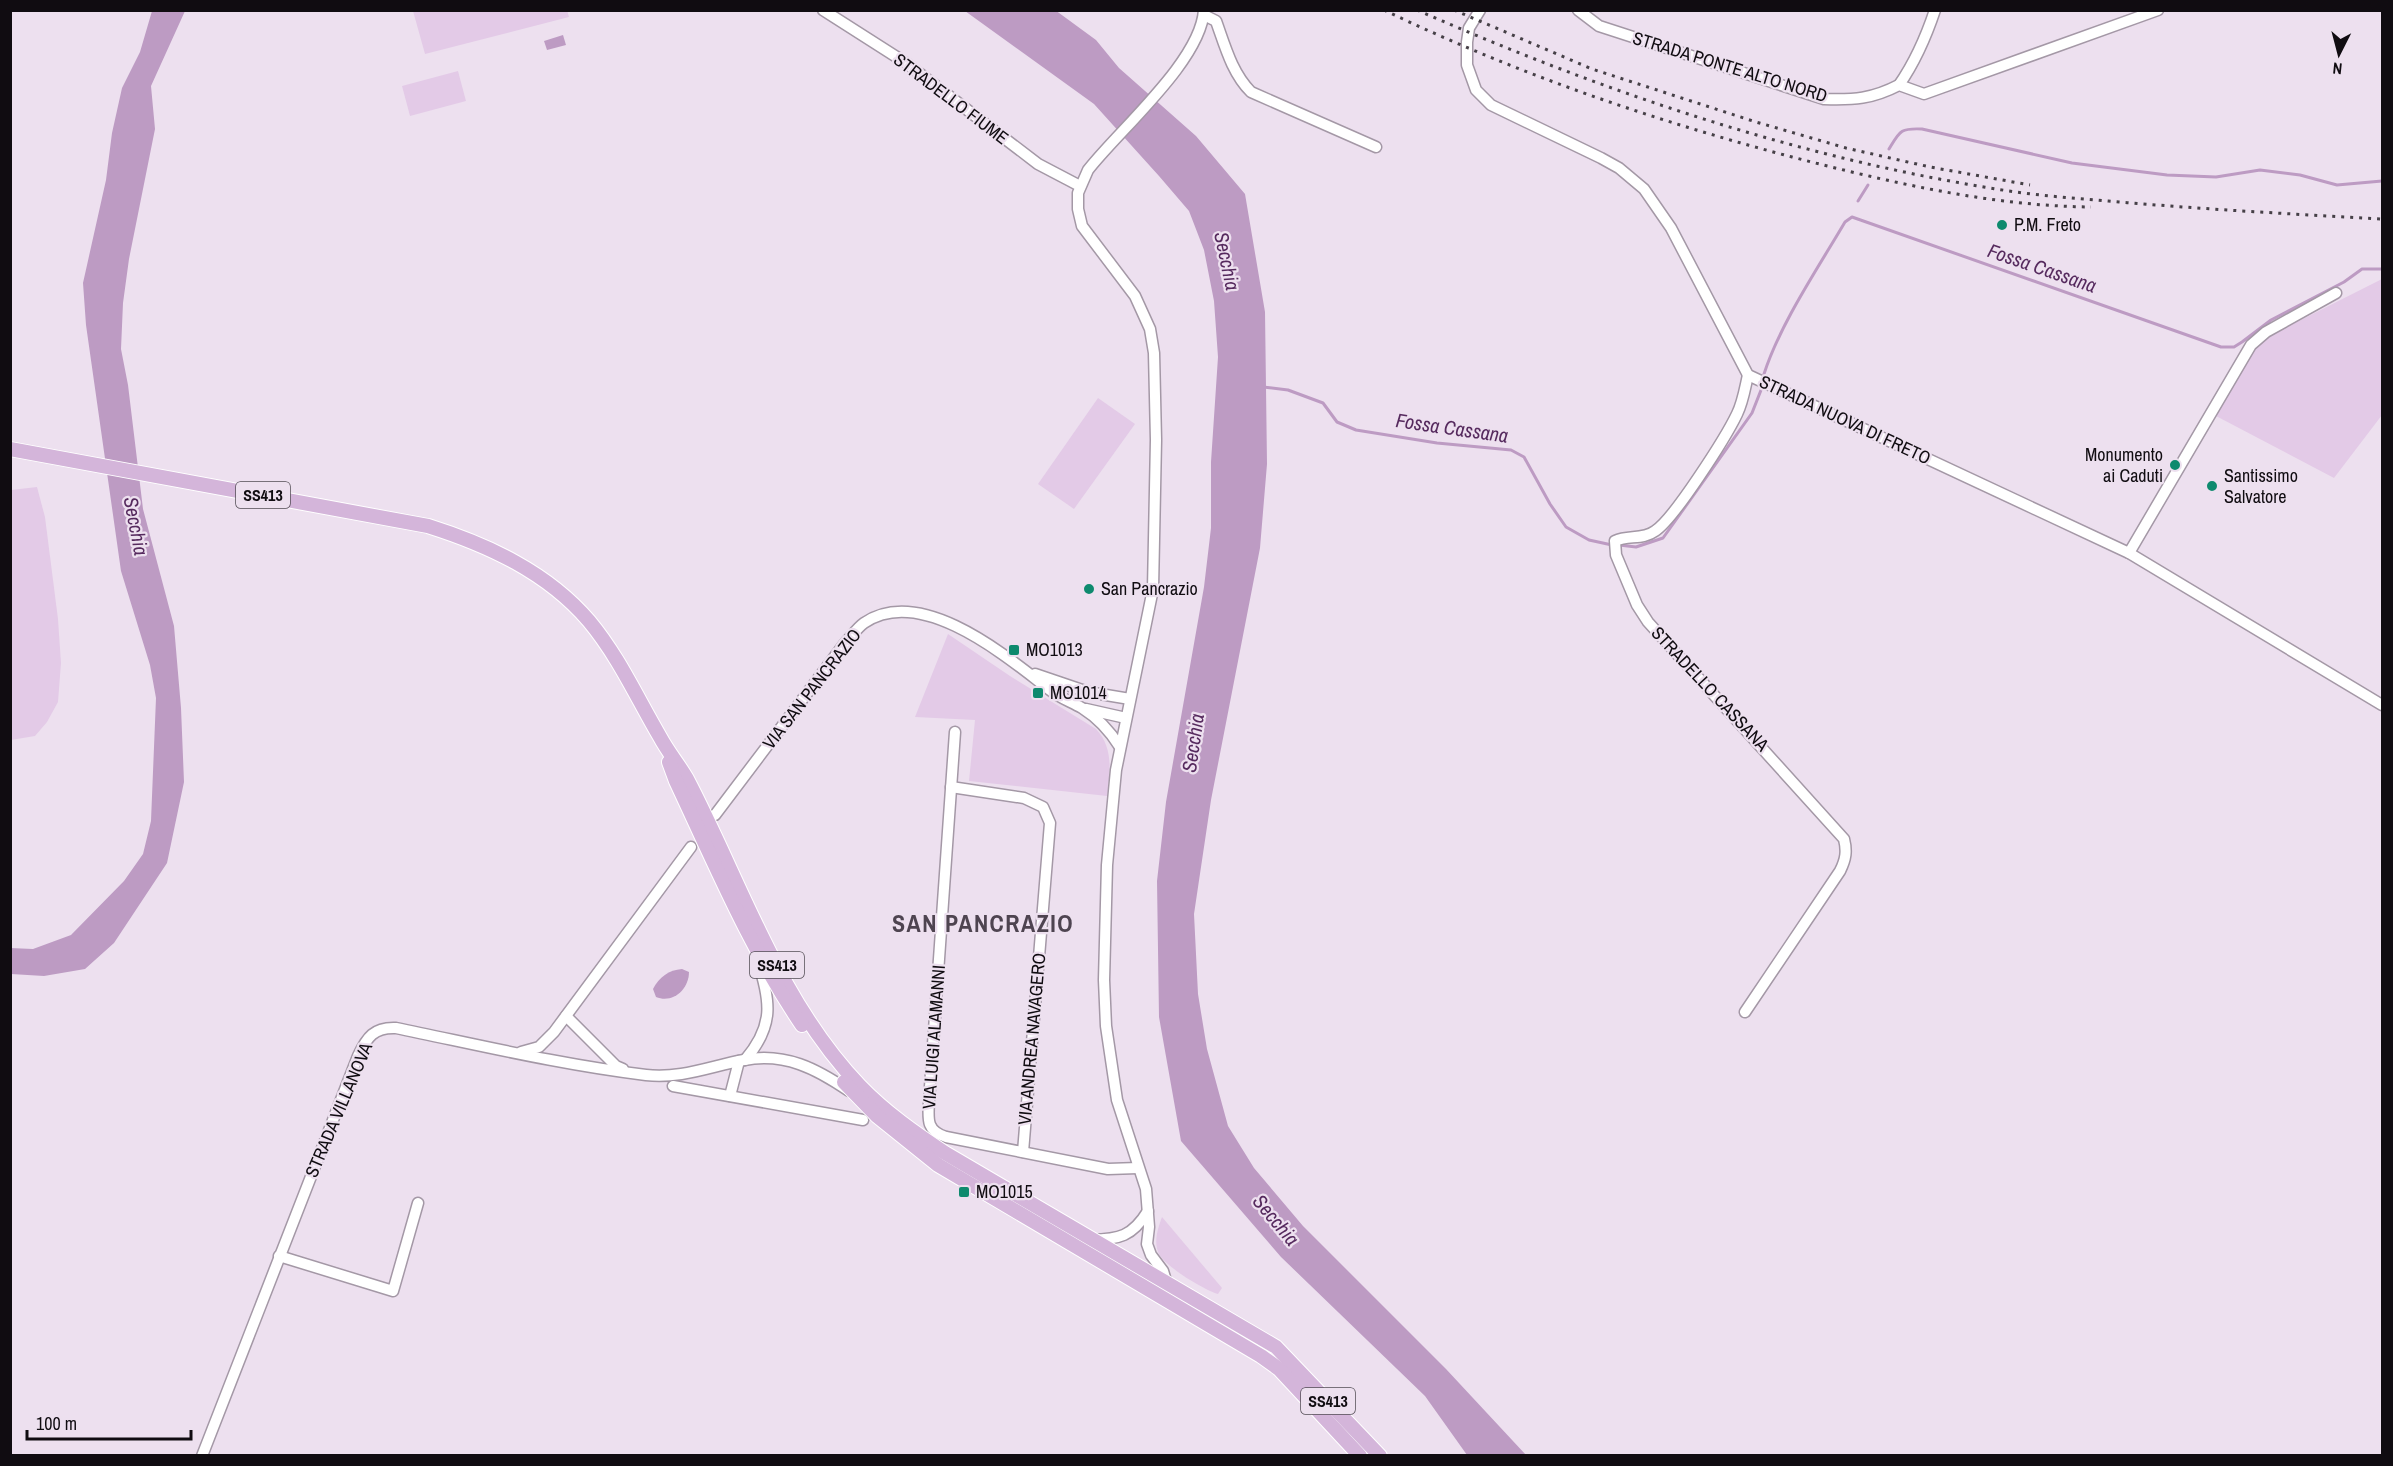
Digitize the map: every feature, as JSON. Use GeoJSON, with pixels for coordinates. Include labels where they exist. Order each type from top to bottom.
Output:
{"type":"FeatureCollection","features":[{"type":"Feature","properties":{"kind":"main road","name":"SS413"},"geometry":{"type":"LineString","coordinates":[[10,449],[428,526],[511,558],[556,590],[589,620],[629,678],[660,737],[686,778],[788,984],[833,1054],[860,1086],[918,1135],[1090,1240],[1276,1347],[1380,1455]]}},
{"type":"Feature","properties":{"kind":"main road","name":"SS413"},"geometry":{"type":"LineString","coordinates":[[660,737],[676,782],[780,991],[828,1062],[857,1096],[900,1137],[938,1165],[1261,1356],[1279,1369],[1360,1455]]}},
{"type":"Feature","properties":{"kind":"street","name":"STRADELLO FIUME"},"geometry":{"type":"LineString","coordinates":[[823,10],[906,63],[1038,164],[1080,186]]}},
{"type":"Feature","properties":{"kind":"street","name":"STRADA NUOVA DI FRETO"},"geometry":{"type":"LineString","coordinates":[[1480,10],[1469,28],[1467,42],[1467,65],[1476,90],[1491,105],[1619,168],[1644,189],[1671,228],[1748,375],[2129,554],[2382,705]]}},
{"type":"Feature","properties":{"kind":"street","name":"STRADA PONTE ALTO NORD"},"geometry":{"type":"LineString","coordinates":[[1578,10],[1599,26],[1824,99],[1855,100],[1881,94],[1899,85]]}},
{"type":"Feature","properties":{"kind":"street"},"geometry":{"type":"LineString","coordinates":[[1935,10],[1926,37],[1899,85],[1924,94],[2158,10]]}},
{"type":"Feature","properties":{"kind":"street"},"geometry":{"type":"LineString","coordinates":[[1167,1284],[1163,1271],[1151,1255],[1147,1244],[1149,1227],[1146,1189],[1117,1100],[1106,1026],[1104,980],[1107,865],[1120,747],[1153,589],[1156,440],[1154,353],[1150,329],[1134,296],[1082,226],[1078,209],[1080,186],[1096,160],[1173,74],[1196,39],[1204,13],[1216,21],[1234,69],[1251,92],[1376,147]]}},
{"type":"Feature","properties":{"kind":"street"},"geometry":{"type":"LineString","coordinates":[[2129,554],[2251,345],[2266,332],[2336,293]]}},
{"type":"Feature","properties":{"kind":"street","name":"STRADELLO CASSANA"},"geometry":{"type":"LineString","coordinates":[[1745,1012],[1840,871],[1847,850],[1844,838],[1648,622],[1637,605],[1616,555],[1615,547],[1616,541],[1620,539],[1647,536],[1669,518],[1726,434],[1737,414],[1748,375]]}},
{"type":"Feature","properties":{"kind":"street","name":"VIA SAN PANCRAZIO"},"geometry":{"type":"LineString","coordinates":[[715,815],[845,643],[862,624],[897,612],[932,616],[966,632],[1029,672],[1052,692],[1083,708],[1104,724],[1120,747]]}},
{"type":"Feature","properties":{"kind":"street","name":"VIA SAN PANCRAZIO"},"geometry":{"type":"LineString","coordinates":[[1029,672],[1088,692],[1130,699]]}},
{"type":"Feature","properties":{"kind":"street","name":"VIA SAN PANCRAZIO"},"geometry":{"type":"LineString","coordinates":[[1083,708],[1126,718]]}},
{"type":"Feature","properties":{"kind":"street","name":"VIA LUIGI ALAMANNI"},"geometry":{"type":"LineString","coordinates":[[955,732],[929,1126],[939,1135],[1107,1169],[1138,1168]]}},
{"type":"Feature","properties":{"kind":"street","name":"VIA ANDREA NAVAGERO"},"geometry":{"type":"LineString","coordinates":[[951,787],[1024,798],[1042,807],[1050,823],[1023,1152]]}},
{"type":"Feature","properties":{"kind":"street"},"geometry":{"type":"LineString","coordinates":[[514,1053],[539,1047],[566,1016],[692,847]]}},
{"type":"Feature","properties":{"kind":"street"},"geometry":{"type":"LineString","coordinates":[[730,1096],[742,1060],[762,1037],[767,1015],[766,985],[751,936]]}},
{"type":"Feature","properties":{"kind":"street"},"geometry":{"type":"LineString","coordinates":[[566,1016],[616,1066],[629,1073]]}},
{"type":"Feature","properties":{"kind":"street","name":"STRADA VILLANOVA"},"geometry":{"type":"LineString","coordinates":[[202,1455],[358,1056],[365,1041],[373,1032],[383,1028],[396,1028],[514,1053],[629,1073],[661,1076],[688,1074],[742,1060],[767,1057],[801,1064],[823,1073],[857,1096]]}},
{"type":"Feature","properties":{"kind":"street"},"geometry":{"type":"LineString","coordinates":[[673,1086],[863,1120]]}},
{"type":"Feature","properties":{"kind":"street"},"geometry":{"type":"LineString","coordinates":[[279,1256],[393,1291],[418,1203]]}},
{"type":"Feature","properties":{"kind":"street"},"geometry":{"type":"LineString","coordinates":[[1090,1240],[1112,1239],[1125,1235],[1136,1228],[1148,1211]]}},
{"type":"Feature","properties":{"kind":"shaded area"},"geometry":{"type":"Polygon","coordinates":[[[567,10],[569,17],[425,54],[413,11],[567,10]]]}},
{"type":"Feature","properties":{"kind":"shaded area"},"geometry":{"type":"Polygon","coordinates":[[[458,71],[466,101],[410,116],[402,86],[458,71]]]}},
{"type":"Feature","properties":{"kind":"shaded area"},"geometry":{"type":"Polygon","coordinates":[[[2382,279],[2382,415],[2334,478],[2216,416],[2254,351],[2267,337],[2382,279]]]}},
{"type":"Feature","properties":{"kind":"shaded area"},"geometry":{"type":"Polygon","coordinates":[[[1098,398],[1135,424],[1074,509],[1038,484],[1098,398]]]}},
{"type":"Feature","properties":{"kind":"shaded area"},"geometry":{"type":"Polygon","coordinates":[[[37,487],[45,517],[58,619],[61,663],[58,702],[47,722],[35,736],[11,740],[11,490],[37,487]]]}},
{"type":"Feature","properties":{"kind":"shaded area"},"geometry":{"type":"Polygon","coordinates":[[[948,634],[1010,676],[1096,729],[1102,736],[1108,752],[1110,769],[1107,796],[969,781],[975,720],[915,717],[948,634]]]}},
{"type":"Feature","properties":{"kind":"shaded area"},"geometry":{"type":"Polygon","coordinates":[[[1162,1217],[1222,1288],[1218,1294],[1186,1277],[1169,1265],[1159,1254],[1156,1240],[1162,1217]]]}},
{"type":"Feature","properties":{"kind":"water","name":"Secchia"},"geometry":{"type":"Polygon","coordinates":[[[1055,10],[1096,40],[1119,68],[1196,136],[1245,194],[1265,312],[1267,464],[1260,548],[1211,800],[1194,914],[1198,994],[1207,1049],[1228,1126],[1254,1168],[1303,1226],[1446,1369],[1526,1455],[1467,1455],[1425,1396],[1281,1257],[1181,1141],[1159,1017],[1157,881],[1166,802],[1204,587],[1211,528],[1211,462],[1218,357],[1214,301],[1204,250],[1189,211],[1159,176],[1094,104],[965,11],[1055,10]]]}},
{"type":"Feature","properties":{"kind":"water","name":"Secchia"},"geometry":{"type":"Polygon","coordinates":[[[152,11],[185,11],[151,86],[155,129],[129,259],[123,303],[121,349],[128,385],[143,509],[174,626],[184,782],[167,863],[114,943],[85,969],[44,976],[11,974],[10,948],[33,949],[71,935],[124,881],[143,854],[151,821],[156,698],[150,665],[121,571],[86,325],[83,283],[106,180],[112,133],[122,88],[140,52],[152,11]]]}},
{"type":"Feature","properties":{"kind":"water"},"geometry":{"type":"Polygon","coordinates":[[[563,35],[566,45],[547,50],[544,41],[563,35]]]}},
{"type":"Feature","properties":{"kind":"water"},"geometry":{"type":"Polygon","coordinates":[[[682,969],[689,972],[686,984],[679,994],[662,999],[656,997],[653,989],[658,981],[669,973],[682,969]]]}},
{"type":"Feature","properties":{"kind":"waterway"},"geometry":{"type":"LineString","coordinates":[[1889,149],[1901,132],[1909,129],[1922,129],[2072,163],[2167,175],[2216,177],[2260,170],[2300,175],[2337,185],[2382,181]]}},
{"type":"Feature","properties":{"kind":"waterway"},"geometry":{"type":"LineString","coordinates":[[1858,201],[1868,185]]}},
{"type":"Feature","properties":{"kind":"waterway","name":"Fossa Cassana"},"geometry":{"type":"LineString","coordinates":[[1764,374],[1800,296],[1845,222],[1852,217],[2221,347],[2234,347],[2271,320],[2344,282],[2362,269],[2382,269]]}},
{"type":"Feature","properties":{"kind":"waterway","name":"Fossa Cassana"},"geometry":{"type":"LineString","coordinates":[[1619,545],[1636,547],[1663,538],[1752,413],[1763,385]]}},
{"type":"Feature","properties":{"kind":"waterway","name":"Fossa Cassana"},"geometry":{"type":"LineString","coordinates":[[1263,387],[1288,390],[1323,403],[1337,422],[1356,430],[1437,443],[1511,450],[1524,457],[1550,504],[1566,527],[1589,540],[1612,545]]}},
{"type":"Feature","properties":{"kind":"railway"},"geometry":{"type":"LineString","coordinates":[[1384,10],[1433,33],[1534,74],[1636,111],[1740,143],[1865,175],[1940,191],[2015,202],[2091,207]]}},
{"type":"Feature","properties":{"kind":"railway"},"geometry":{"type":"LineString","coordinates":[[1417,10],[1560,69],[1633,96],[1781,142],[1932,178],[2033,194],[2382,219]]}},
{"type":"Feature","properties":{"kind":"railway"},"geometry":{"type":"LineString","coordinates":[[1454,10],[1592,69],[1756,122],[1846,148],[1930,167],[2030,185]]}},
{"type":"Feature","properties":{"kind":"place","name":"P.M. Freto"},"geometry":{"type":"Point","coordinates":[2002,225]}},
{"type":"Feature","properties":{"kind":"place","name":"Monumento ai Caduti"},"geometry":{"type":"Point","coordinates":[2175,465]}},
{"type":"Feature","properties":{"kind":"place","name":"Santissimo Salvatore"},"geometry":{"type":"Point","coordinates":[2212,486]}},
{"type":"Feature","properties":{"kind":"place","name":"San Pancrazio"},"geometry":{"type":"Point","coordinates":[1089,589]}},
{"type":"Feature","properties":{"kind":"place","name":"MO1013"},"geometry":{"type":"Point","coordinates":[1014,650]}},
{"type":"Feature","properties":{"kind":"place","name":"MO1014"},"geometry":{"type":"Point","coordinates":[1038,693]}},
{"type":"Feature","properties":{"kind":"place","name":"MO1015"},"geometry":{"type":"Point","coordinates":[964,1192]}},
{"type":"Feature","properties":{"kind":"district","name":"SAN PANCRAZIO"},"geometry":{"type":"Point","coordinates":[983,924]}}]}
